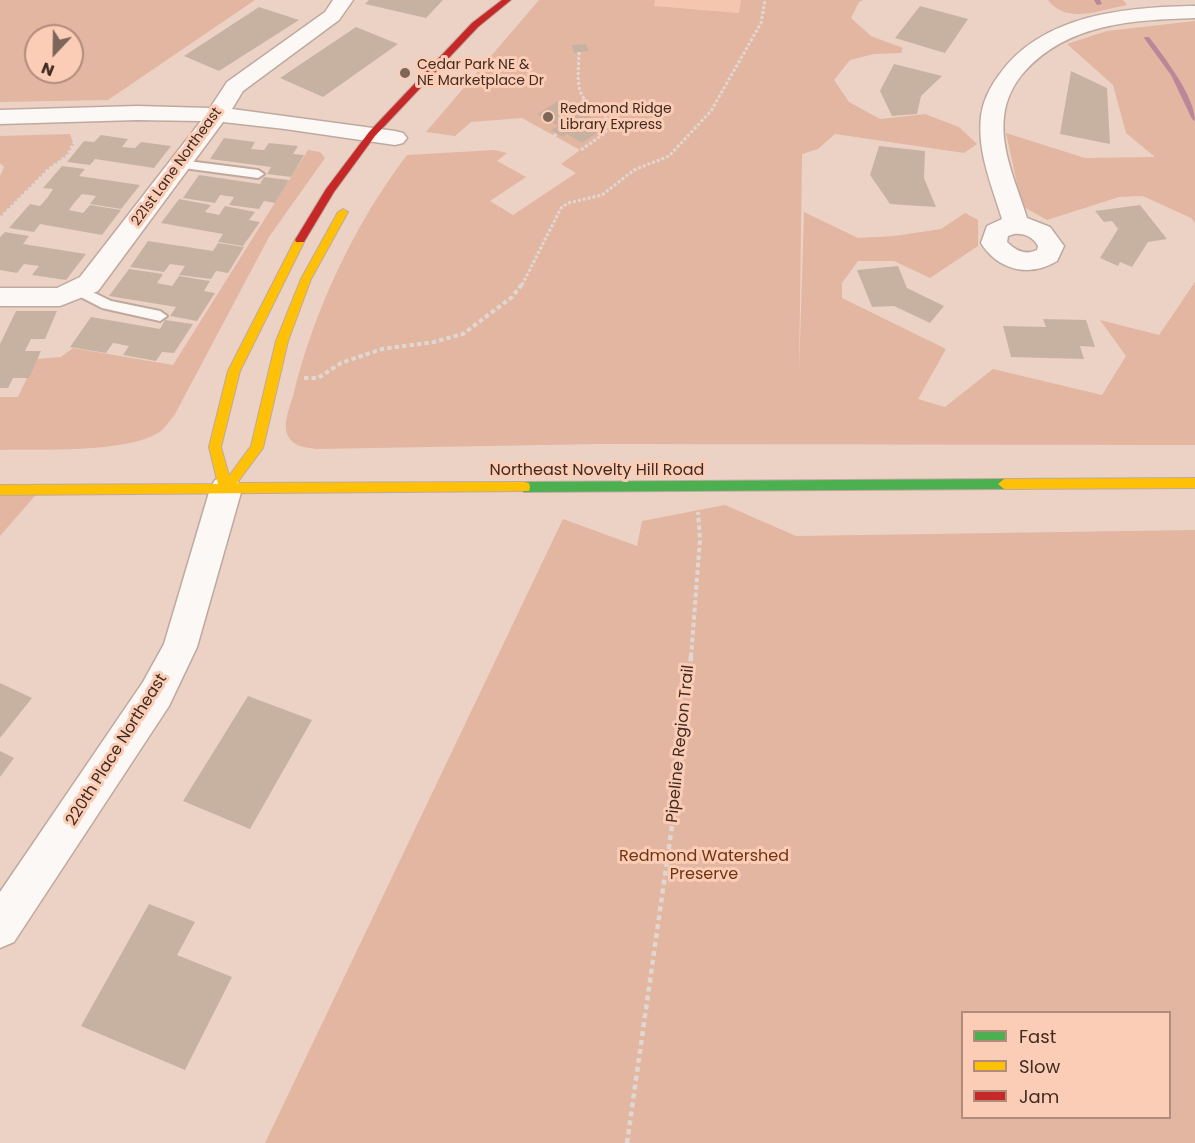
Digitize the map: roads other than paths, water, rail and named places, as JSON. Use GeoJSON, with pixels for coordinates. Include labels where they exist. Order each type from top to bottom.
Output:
{"type":"FeatureCollection","features":[{"type":"Feature","properties":{"kind":"street","name":"221st Lane Northeast"},"geometry":{"type":"LineString","coordinates":[[0,297],[60,297],[89,284],[217,115],[235,87],[332,16],[343,0]]}},
{"type":"Feature","properties":{"kind":"street"},"geometry":{"type":"LineString","coordinates":[[493,28],[503,4]]}},
{"type":"Feature","properties":{"kind":"street"},"geometry":{"type":"LineString","coordinates":[[226,489],[215,447],[234,371],[296,248],[330,191],[388,139],[475,25],[503,4]]}},
{"type":"Feature","properties":{"kind":"street"},"geometry":{"type":"LineString","coordinates":[[1016,225],[993,146],[992,122],[995,99],[1007,78],[1038,46],[1064,34],[1124,17],[1195,12]]}},
{"type":"Feature","properties":{"kind":"street"},"geometry":{"type":"LineString","coordinates":[[0,117],[141,113],[217,115],[288,122],[388,139]]}},
{"type":"Feature","properties":{"kind":"street"},"geometry":{"type":"LineString","coordinates":[[226,489],[257,447],[282,341],[306,279],[353,197]]}},
{"type":"Feature","properties":{"kind":"street","name":"Northeast Novelty Hill Road"},"geometry":{"type":"LineString","coordinates":[[0,490],[1195,483]]}},
{"type":"Feature","properties":{"kind":"street","name":"220th Place Northeast"},"geometry":{"type":"LineString","coordinates":[[0,928],[156,694],[180,647],[226,489]]}},
{"type":"Feature","properties":{"kind":"lane"},"geometry":{"type":"LineString","coordinates":[[180,164],[258,174]]}},
{"type":"Feature","properties":{"kind":"lane"},"geometry":{"type":"LineString","coordinates":[[78,290],[90,300],[160,316]]}},
{"type":"Feature","properties":{"kind":"waterway"},"geometry":{"type":"LineString","coordinates":[[1097,0],[1099,4]]}},
{"type":"Feature","properties":{"kind":"waterway"},"geometry":{"type":"LineString","coordinates":[[1147,38],[1174,75],[1195,119]]}},
{"type":"Feature","properties":{"kind":"place","name":"Cedar Park NE & NE Marketplace Dr"},"geometry":{"type":"Point","coordinates":[405,73]}},
{"type":"Feature","properties":{"kind":"place","name":"Redmond Ridge Library Express"},"geometry":{"type":"Point","coordinates":[548,117]}},
{"type":"Feature","properties":{"kind":"park label","name":"Redmond Watershed Preserve"},"geometry":{"type":"Point","coordinates":[704,866]}}]}
